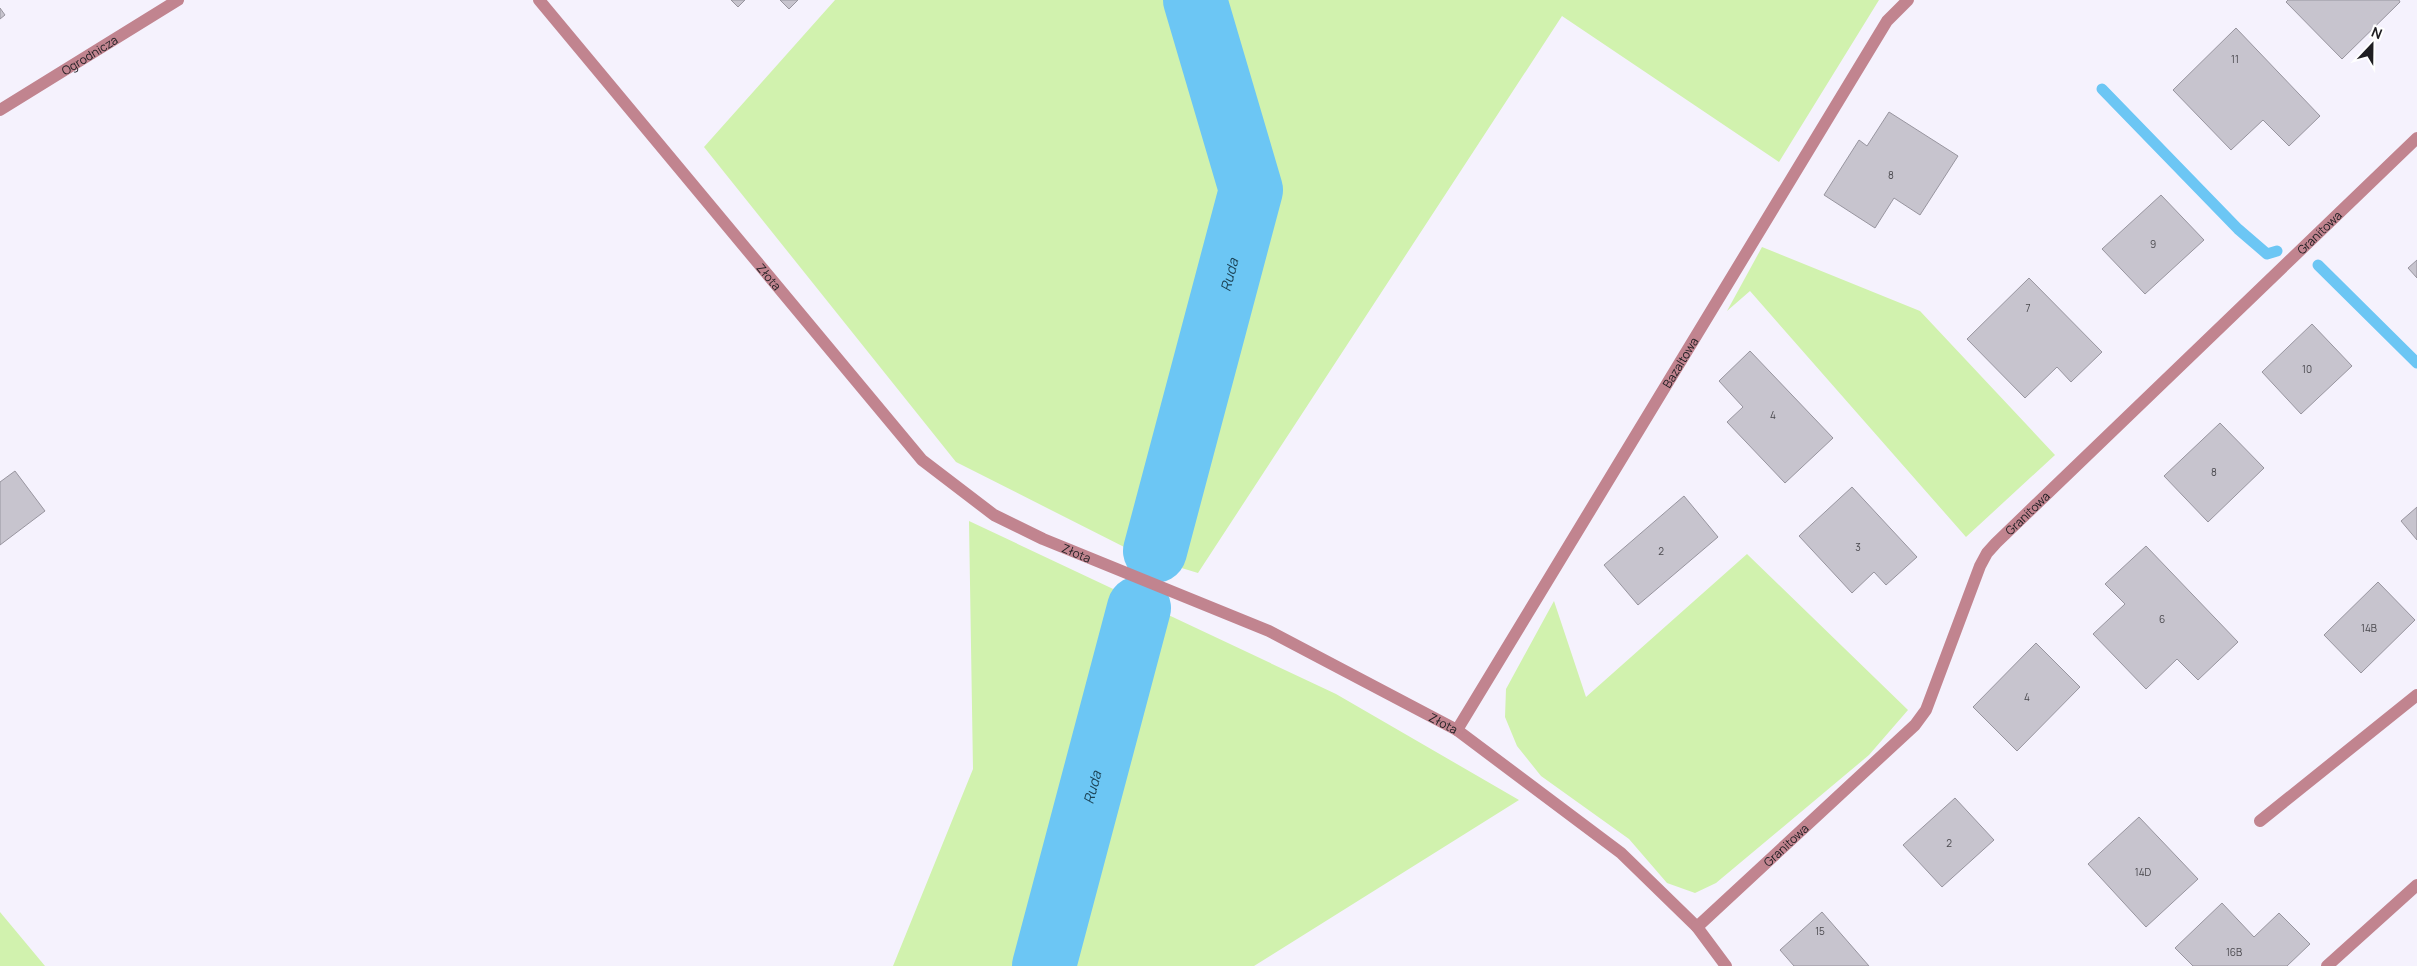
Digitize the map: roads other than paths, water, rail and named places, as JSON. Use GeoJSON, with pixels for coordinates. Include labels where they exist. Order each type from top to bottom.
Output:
{"type":"FeatureCollection","features":[{"type":"Feature","properties":{"kind":"street","name":"Ogrodnicza"},"geometry":{"type":"LineString","coordinates":[[0,110],[178,0]]}},
{"type":"Feature","properties":{"kind":"street","name":"Złota"},"geometry":{"type":"LineString","coordinates":[[540,0],[922,460],[994,515],[1052,543],[1269,631],[1457,730],[1621,853],[1697,927],[1726,966]]}},
{"type":"Feature","properties":{"kind":"street","name":"Bazaltowa"},"geometry":{"type":"LineString","coordinates":[[1457,730],[1887,21],[1908,0]]}},
{"type":"Feature","properties":{"kind":"street","name":"Granitowa"},"geometry":{"type":"LineString","coordinates":[[1697,927],[1915,726],[1930,700],[1980,566],[1987,553],[1996,543],[2417,138]]}},
{"type":"Feature","properties":{"kind":"street"},"geometry":{"type":"LineString","coordinates":[[2260,821],[2417,695]]}},
{"type":"Feature","properties":{"kind":"street"},"geometry":{"type":"LineString","coordinates":[[2327,966],[2417,885]]}},
{"type":"Feature","properties":{"kind":"waterway","name":"Ruda"},"geometry":{"type":"LineString","coordinates":[[1155,551],[1251,190],[1195,0]]}},
{"type":"Feature","properties":{"kind":"waterway"},"geometry":{"type":"LineString","coordinates":[[2102,89],[2238,229],[2267,254],[2277,251]]}},
{"type":"Feature","properties":{"kind":"waterway"},"geometry":{"type":"LineString","coordinates":[[2318,265],[2417,363]]}},
{"type":"Feature","properties":{"kind":"waterway","name":"Ruda"},"geometry":{"type":"LineString","coordinates":[[1044,966],[1139,608]]}}]}
